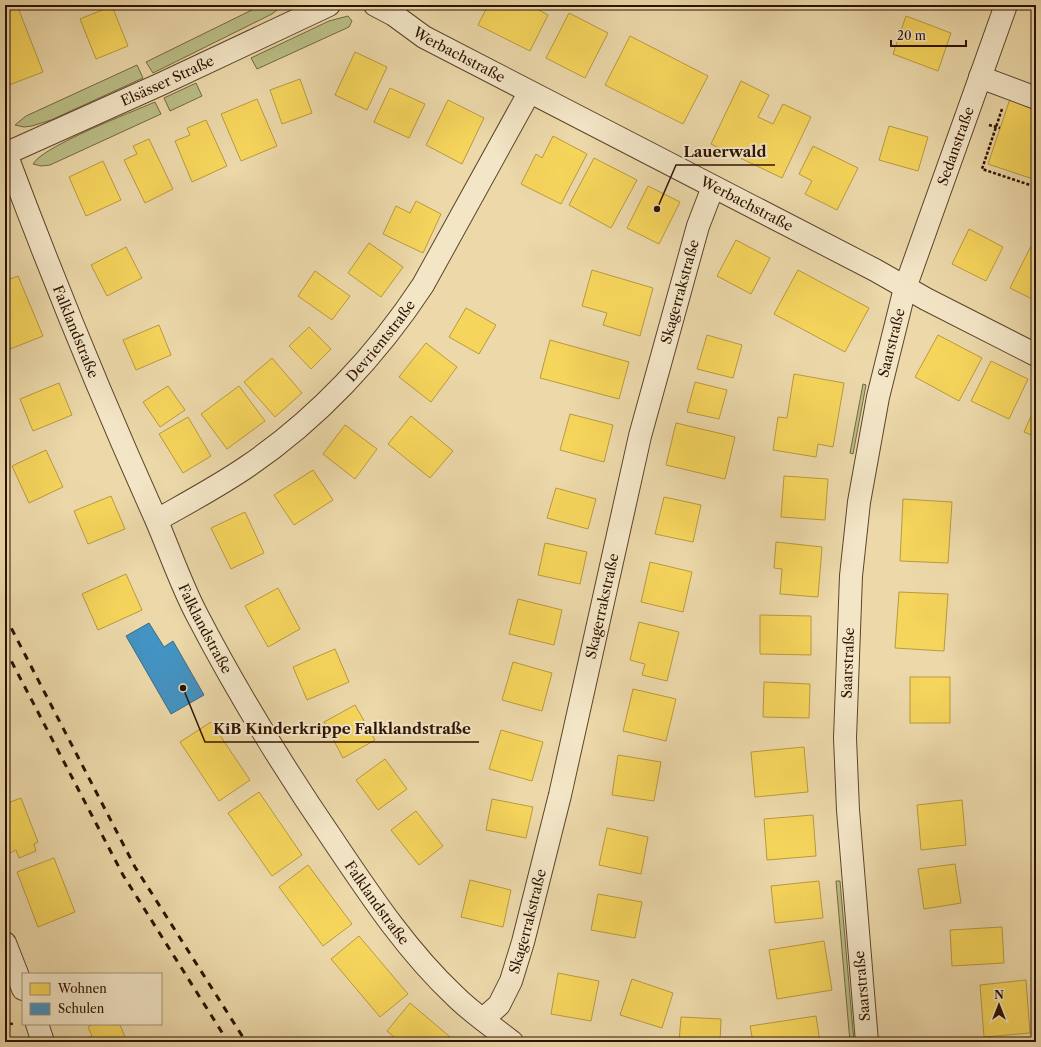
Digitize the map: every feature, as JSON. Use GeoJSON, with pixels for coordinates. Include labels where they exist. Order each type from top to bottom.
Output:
{"type":"FeatureCollection","features":[{"type":"Feature","properties":{"kind":"street","name":"Elsässer Straße"},"geometry":{"type":"LineString","coordinates":[[5,153],[161,84],[329,5]]}},
{"type":"Feature","properties":{"kind":"street","name":"Werbachstraße"},"geometry":{"type":"LineString","coordinates":[[375,5],[394,15],[424,37],[529,93],[875,270],[905,288],[1036,355]]}},
{"type":"Feature","properties":{"kind":"street","name":"Sedanstraße"},"geometry":{"type":"LineString","coordinates":[[905,288],[1006,5]]}},
{"type":"Feature","properties":{"kind":"street"},"geometry":{"type":"LineString","coordinates":[[980,77],[1036,98]]}},
{"type":"Feature","properties":{"kind":"street","name":"Devrientstraße"},"geometry":{"type":"LineString","coordinates":[[157,520],[224,482],[270,450],[294,431],[356,372],[406,310],[423,285],[529,93]]}},
{"type":"Feature","properties":{"kind":"street","name":"Falklandstraße"},"geometry":{"type":"LineString","coordinates":[[5,153],[66,308],[157,520],[175,568],[196,612],[237,690],[285,770],[372,897],[413,951],[455,997],[512,1042]]}},
{"type":"Feature","properties":{"kind":"street","name":"Skagerrakstraße"},"geometry":{"type":"LineString","coordinates":[[483,1019],[499,1005],[510,981],[523,942],[558,803],[640,436],[698,226],[713,187]]}},
{"type":"Feature","properties":{"kind":"street","name":"Saarstraße"},"geometry":{"type":"LineString","coordinates":[[867,1042],[846,772],[845,710],[847,642],[854,538],[865,462],[878,397],[905,288]]}},
{"type":"Feature","properties":{"kind":"street"},"geometry":{"type":"LineString","coordinates":[[5,943],[22,986]]}},
{"type":"Feature","properties":{"kind":"street"},"geometry":{"type":"LineString","coordinates":[[37,1025],[43,1042]]}},
{"type":"Feature","properties":{"kind":"path"},"geometry":{"type":"LineString","coordinates":[[1009,88],[982,169],[1036,188]]}},
{"type":"Feature","properties":{"kind":"green space"},"geometry":{"type":"Polygon","coordinates":[[[262,5],[282,6],[272,14],[153,73],[146,62],[262,5]]]}},
{"type":"Feature","properties":{"kind":"green space"},"geometry":{"type":"Polygon","coordinates":[[[348,16],[352,21],[349,27],[257,69],[251,58],[329,21],[348,16]]]}},
{"type":"Feature","properties":{"kind":"green space"},"geometry":{"type":"Polygon","coordinates":[[[137,65],[143,78],[51,120],[32,126],[24,127],[15,125],[26,116],[137,65]]]}},
{"type":"Feature","properties":{"kind":"green space"},"geometry":{"type":"Polygon","coordinates":[[[196,83],[202,96],[170,111],[164,98],[196,83]]]}},
{"type":"Feature","properties":{"kind":"green space"},"geometry":{"type":"Polygon","coordinates":[[[155,102],[161,114],[50,165],[41,166],[33,164],[53,148],[70,139],[155,102]]]}},
{"type":"Feature","properties":{"kind":"green space"},"geometry":{"type":"Polygon","coordinates":[[[863,384],[866,385],[853,454],[850,453],[863,384]]]}},
{"type":"Feature","properties":{"kind":"green space"},"geometry":{"type":"Polygon","coordinates":[[[836,881],[840,881],[854,1042],[850,1042],[836,881]]]}},
{"type":"Feature","properties":{"kind":"building: Wohnen"},"geometry":{"type":"Polygon","coordinates":[[[5,5],[17,5],[43,72],[9,85],[5,75],[5,5]]]}},
{"type":"Feature","properties":{"kind":"building: Wohnen"},"geometry":{"type":"Polygon","coordinates":[[[488,5],[530,5],[548,15],[530,51],[478,25],[488,5]]]}},
{"type":"Feature","properties":{"kind":"building: Wohnen"},"geometry":{"type":"Polygon","coordinates":[[[112,6],[128,46],[96,59],[80,19],[112,6]]]}},
{"type":"Feature","properties":{"kind":"building: Wohnen"},"geometry":{"type":"Polygon","coordinates":[[[569,13],[608,33],[585,78],[546,58],[569,13]]]}},
{"type":"Feature","properties":{"kind":"building: Wohnen"},"geometry":{"type":"Polygon","coordinates":[[[906,16],[951,33],[938,71],[893,54],[906,16]]]}},
{"type":"Feature","properties":{"kind":"building: Wohnen"},"geometry":{"type":"Polygon","coordinates":[[[630,36],[708,76],[683,124],[605,85],[630,36]]]}},
{"type":"Feature","properties":{"kind":"building: Wohnen"},"geometry":{"type":"Polygon","coordinates":[[[355,52],[387,67],[367,110],[335,95],[355,52]]]}},
{"type":"Feature","properties":{"kind":"building: Wohnen"},"geometry":{"type":"Polygon","coordinates":[[[300,79],[312,113],[282,124],[270,90],[300,79]]]}},
{"type":"Feature","properties":{"kind":"building: Wohnen"},"geometry":{"type":"Polygon","coordinates":[[[741,81],[769,95],[758,117],[773,124],[783,104],[811,117],[782,178],[711,144],[741,81]]]}},
{"type":"Feature","properties":{"kind":"building: Wohnen"},"geometry":{"type":"Polygon","coordinates":[[[390,88],[425,104],[409,138],[374,122],[390,88]]]}},
{"type":"Feature","properties":{"kind":"building: Wohnen"},"geometry":{"type":"Polygon","coordinates":[[[1012,93],[1036,101],[1036,180],[988,164],[1012,93]]]}},
{"type":"Feature","properties":{"kind":"building: Wohnen"},"geometry":{"type":"Polygon","coordinates":[[[257,99],[277,146],[241,161],[221,114],[257,99]]]}},
{"type":"Feature","properties":{"kind":"building: Wohnen"},"geometry":{"type":"Polygon","coordinates":[[[448,100],[484,118],[462,164],[426,145],[448,100]]]}},
{"type":"Feature","properties":{"kind":"building: Wohnen"},"geometry":{"type":"Polygon","coordinates":[[[206,120],[227,166],[192,182],[175,141],[190,135],[187,128],[206,120]]]}},
{"type":"Feature","properties":{"kind":"building: Wohnen"},"geometry":{"type":"Polygon","coordinates":[[[889,126],[928,137],[918,171],[879,160],[889,126]]]}},
{"type":"Feature","properties":{"kind":"building: Wohnen"},"geometry":{"type":"Polygon","coordinates":[[[553,136],[587,154],[561,204],[521,184],[536,154],[542,158],[553,136]]]}},
{"type":"Feature","properties":{"kind":"building: Wohnen"},"geometry":{"type":"Polygon","coordinates":[[[149,139],[173,189],[145,203],[124,160],[137,154],[133,146],[149,139]]]}},
{"type":"Feature","properties":{"kind":"building: Wohnen"},"geometry":{"type":"Polygon","coordinates":[[[813,146],[858,168],[837,210],[805,194],[812,181],[799,174],[813,146]]]}},
{"type":"Feature","properties":{"kind":"building: Wohnen"},"geometry":{"type":"Polygon","coordinates":[[[594,158],[637,180],[611,228],[569,205],[594,158]]]}},
{"type":"Feature","properties":{"kind":"building: Wohnen"},"geometry":{"type":"Polygon","coordinates":[[[103,161],[121,200],[86,216],[69,177],[103,161]]]}},
{"type":"Feature","properties":{"kind":"building: Wohnen"},"geometry":{"type":"Polygon","coordinates":[[[648,186],[680,202],[659,244],[627,228],[648,186]]]}},
{"type":"Feature","properties":{"kind":"building: Wohnen"},"geometry":{"type":"Polygon","coordinates":[[[416,201],[441,214],[423,253],[383,234],[396,206],[410,213],[416,201]]]}},
{"type":"Feature","properties":{"kind":"building: Wohnen"},"geometry":{"type":"Polygon","coordinates":[[[969,229],[1003,247],[986,281],[952,264],[969,229]]]}},
{"type":"Feature","properties":{"kind":"building: Wohnen"},"geometry":{"type":"Polygon","coordinates":[[[736,240],[770,258],[751,294],[717,276],[736,240]]]}},
{"type":"Feature","properties":{"kind":"building: Wohnen"},"geometry":{"type":"Polygon","coordinates":[[[369,243],[403,267],[381,297],[348,273],[369,243]]]}},
{"type":"Feature","properties":{"kind":"building: Wohnen"},"geometry":{"type":"Polygon","coordinates":[[[1031,246],[1036,249],[1036,301],[1010,288],[1031,246]]]}},
{"type":"Feature","properties":{"kind":"building: Wohnen"},"geometry":{"type":"Polygon","coordinates":[[[126,247],[142,278],[107,296],[91,265],[126,247]]]}},
{"type":"Feature","properties":{"kind":"building: Wohnen"},"geometry":{"type":"Polygon","coordinates":[[[592,270],[653,288],[640,336],[603,325],[607,313],[582,306],[592,270]]]}},
{"type":"Feature","properties":{"kind":"building: Wohnen"},"geometry":{"type":"Polygon","coordinates":[[[798,270],[869,308],[845,352],[774,314],[798,270]]]}},
{"type":"Feature","properties":{"kind":"building: Wohnen"},"geometry":{"type":"Polygon","coordinates":[[[315,271],[350,296],[332,320],[298,296],[315,271]]]}},
{"type":"Feature","properties":{"kind":"building: Wohnen"},"geometry":{"type":"Polygon","coordinates":[[[18,276],[43,336],[5,351],[5,281],[18,276]]]}},
{"type":"Feature","properties":{"kind":"building: Wohnen"},"geometry":{"type":"Polygon","coordinates":[[[466,308],[496,325],[479,354],[449,337],[466,308]]]}},
{"type":"Feature","properties":{"kind":"building: Wohnen"},"geometry":{"type":"Polygon","coordinates":[[[159,325],[171,355],[136,370],[123,340],[159,325]]]}},
{"type":"Feature","properties":{"kind":"building: Wohnen"},"geometry":{"type":"Polygon","coordinates":[[[309,327],[331,349],[311,369],[289,346],[309,327]]]}},
{"type":"Feature","properties":{"kind":"building: Wohnen"},"geometry":{"type":"Polygon","coordinates":[[[707,335],[742,345],[733,378],[697,369],[707,335]]]}},
{"type":"Feature","properties":{"kind":"building: Wohnen"},"geometry":{"type":"Polygon","coordinates":[[[938,335],[982,358],[959,401],[915,377],[938,335]]]}},
{"type":"Feature","properties":{"kind":"building: Wohnen"},"geometry":{"type":"Polygon","coordinates":[[[550,340],[629,362],[619,399],[540,378],[550,340]]]}},
{"type":"Feature","properties":{"kind":"building: Wohnen"},"geometry":{"type":"Polygon","coordinates":[[[426,343],[457,367],[431,402],[399,377],[426,343]]]}},
{"type":"Feature","properties":{"kind":"building: Wohnen"},"geometry":{"type":"Polygon","coordinates":[[[272,358],[302,393],[275,417],[244,382],[272,358]]]}},
{"type":"Feature","properties":{"kind":"building: Wohnen"},"geometry":{"type":"Polygon","coordinates":[[[991,361],[1028,379],[1009,419],[971,401],[991,361]]]}},
{"type":"Feature","properties":{"kind":"building: Wohnen"},"geometry":{"type":"Polygon","coordinates":[[[794,374],[844,383],[833,447],[818,444],[816,457],[773,450],[778,417],[787,418],[794,374]]]}},
{"type":"Feature","properties":{"kind":"building: Wohnen"},"geometry":{"type":"Polygon","coordinates":[[[695,382],[727,390],[719,419],[687,412],[695,382]]]}},
{"type":"Feature","properties":{"kind":"building: Wohnen"},"geometry":{"type":"Polygon","coordinates":[[[59,383],[72,415],[33,431],[20,399],[59,383]]]}},
{"type":"Feature","properties":{"kind":"building: Wohnen"},"geometry":{"type":"Polygon","coordinates":[[[168,386],[185,410],[160,427],[143,402],[168,386]]]}},
{"type":"Feature","properties":{"kind":"building: Wohnen"},"geometry":{"type":"Polygon","coordinates":[[[239,386],[265,421],[227,449],[201,414],[239,386]]]}},
{"type":"Feature","properties":{"kind":"building: Wohnen"},"geometry":{"type":"Polygon","coordinates":[[[1036,405],[1036,437],[1024,432],[1036,405]]]}},
{"type":"Feature","properties":{"kind":"building: Wohnen"},"geometry":{"type":"Polygon","coordinates":[[[570,414],[613,425],[604,462],[560,450],[570,414]]]}},
{"type":"Feature","properties":{"kind":"building: Wohnen"},"geometry":{"type":"Polygon","coordinates":[[[411,416],[453,451],[430,478],[388,444],[411,416]]]}},
{"type":"Feature","properties":{"kind":"building: Wohnen"},"geometry":{"type":"Polygon","coordinates":[[[188,417],[211,456],[183,473],[159,434],[188,417]]]}},
{"type":"Feature","properties":{"kind":"building: Wohnen"},"geometry":{"type":"Polygon","coordinates":[[[676,423],[735,437],[725,479],[666,465],[676,423]]]}},
{"type":"Feature","properties":{"kind":"building: Wohnen"},"geometry":{"type":"Polygon","coordinates":[[[345,425],[377,449],[355,479],[323,454],[345,425]]]}},
{"type":"Feature","properties":{"kind":"building: Wohnen"},"geometry":{"type":"Polygon","coordinates":[[[46,450],[63,487],[29,503],[12,466],[46,450]]]}},
{"type":"Feature","properties":{"kind":"building: Wohnen"},"geometry":{"type":"Polygon","coordinates":[[[313,470],[333,500],[294,525],[274,495],[313,470]]]}},
{"type":"Feature","properties":{"kind":"building: Wohnen"},"geometry":{"type":"Polygon","coordinates":[[[784,476],[828,479],[825,520],[781,517],[784,476]]]}},
{"type":"Feature","properties":{"kind":"building: Wohnen"},"geometry":{"type":"Polygon","coordinates":[[[556,488],[596,499],[588,529],[547,518],[556,488]]]}},
{"type":"Feature","properties":{"kind":"building: Wohnen"},"geometry":{"type":"Polygon","coordinates":[[[111,496],[125,529],[88,544],[74,511],[111,496]]]}},
{"type":"Feature","properties":{"kind":"building: Wohnen"},"geometry":{"type":"Polygon","coordinates":[[[664,497],[701,505],[693,542],[655,534],[664,497]]]}},
{"type":"Feature","properties":{"kind":"building: Wohnen"},"geometry":{"type":"Polygon","coordinates":[[[903,499],[952,502],[948,563],[900,561],[903,499]]]}},
{"type":"Feature","properties":{"kind":"building: Wohnen"},"geometry":{"type":"Polygon","coordinates":[[[245,512],[264,553],[231,569],[211,528],[245,512]]]}},
{"type":"Feature","properties":{"kind":"building: Wohnen"},"geometry":{"type":"Polygon","coordinates":[[[776,542],[822,547],[818,597],[780,594],[782,569],[774,568],[776,542]]]}},
{"type":"Feature","properties":{"kind":"building: Wohnen"},"geometry":{"type":"Polygon","coordinates":[[[545,543],[587,552],[580,584],[538,575],[545,543]]]}},
{"type":"Feature","properties":{"kind":"building: Wohnen"},"geometry":{"type":"Polygon","coordinates":[[[650,562],[692,572],[683,612],[641,602],[650,562]]]}},
{"type":"Feature","properties":{"kind":"building: Wohnen"},"geometry":{"type":"Polygon","coordinates":[[[126,574],[142,610],[98,630],[82,594],[126,574]]]}},
{"type":"Feature","properties":{"kind":"building: Wohnen"},"geometry":{"type":"Polygon","coordinates":[[[278,588],[300,629],[268,647],[245,606],[278,588]]]}},
{"type":"Feature","properties":{"kind":"building: Wohnen"},"geometry":{"type":"Polygon","coordinates":[[[899,592],[948,594],[944,651],[895,648],[899,592]]]}},
{"type":"Feature","properties":{"kind":"building: Wohnen"},"geometry":{"type":"Polygon","coordinates":[[[518,599],[562,610],[554,645],[509,634],[518,599]]]}},
{"type":"Feature","properties":{"kind":"building: Wohnen"},"geometry":{"type":"Polygon","coordinates":[[[760,615],[811,616],[811,655],[760,654],[760,615]]]}},
{"type":"Feature","properties":{"kind":"building: Wohnen"},"geometry":{"type":"Polygon","coordinates":[[[639,622],[679,632],[667,681],[642,675],[645,664],[630,660],[639,622]]]}},
{"type":"Feature","properties":{"kind":"building: Wohnen"},"geometry":{"type":"Polygon","coordinates":[[[335,649],[349,682],[307,700],[293,667],[335,649]]]}},
{"type":"Feature","properties":{"kind":"building: Wohnen"},"geometry":{"type":"Polygon","coordinates":[[[513,662],[552,673],[542,711],[502,700],[513,662]]]}},
{"type":"Feature","properties":{"kind":"building: Wohnen"},"geometry":{"type":"Polygon","coordinates":[[[910,677],[950,677],[950,723],[910,723],[910,677]]]}},
{"type":"Feature","properties":{"kind":"building: Wohnen"},"geometry":{"type":"Polygon","coordinates":[[[764,682],[810,684],[809,718],[763,717],[764,682]]]}},
{"type":"Feature","properties":{"kind":"building: Wohnen"},"geometry":{"type":"Polygon","coordinates":[[[633,689],[676,699],[666,741],[623,731],[633,689]]]}},
{"type":"Feature","properties":{"kind":"building: Wohnen"},"geometry":{"type":"Polygon","coordinates":[[[355,705],[375,740],[343,758],[324,722],[355,705]]]}},
{"type":"Feature","properties":{"kind":"building: Wohnen"},"geometry":{"type":"Polygon","coordinates":[[[211,722],[250,780],[219,801],[180,742],[211,722]]]}},
{"type":"Feature","properties":{"kind":"building: Wohnen"},"geometry":{"type":"Polygon","coordinates":[[[501,730],[543,742],[532,781],[489,769],[501,730]]]}},
{"type":"Feature","properties":{"kind":"building: Wohnen"},"geometry":{"type":"Polygon","coordinates":[[[804,747],[808,792],[755,797],[751,752],[804,747]]]}},
{"type":"Feature","properties":{"kind":"building: Wohnen"},"geometry":{"type":"Polygon","coordinates":[[[618,755],[661,762],[654,801],[612,795],[618,755]]]}},
{"type":"Feature","properties":{"kind":"building: Wohnen"},"geometry":{"type":"Polygon","coordinates":[[[385,759],[407,789],[378,810],[356,780],[385,759]]]}},
{"type":"Feature","properties":{"kind":"building: Wohnen"},"geometry":{"type":"Polygon","coordinates":[[[259,792],[302,855],[272,876],[228,813],[259,792]]]}},
{"type":"Feature","properties":{"kind":"building: Wohnen"},"geometry":{"type":"Polygon","coordinates":[[[21,798],[38,842],[34,844],[36,851],[19,858],[16,850],[6,855],[5,852],[5,804],[21,798]]]}},
{"type":"Feature","properties":{"kind":"building: Wohnen"},"geometry":{"type":"Polygon","coordinates":[[[492,799],[533,807],[526,838],[486,830],[492,799]]]}},
{"type":"Feature","properties":{"kind":"building: Wohnen"},"geometry":{"type":"Polygon","coordinates":[[[962,800],[966,845],[921,850],[917,805],[962,800]]]}},
{"type":"Feature","properties":{"kind":"building: Wohnen"},"geometry":{"type":"Polygon","coordinates":[[[416,811],[443,846],[419,865],[391,830],[416,811]]]}},
{"type":"Feature","properties":{"kind":"building: Wohnen"},"geometry":{"type":"Polygon","coordinates":[[[813,815],[816,856],[767,860],[764,819],[813,815]]]}},
{"type":"Feature","properties":{"kind":"building: Wohnen"},"geometry":{"type":"Polygon","coordinates":[[[607,828],[648,837],[641,874],[599,865],[607,828]]]}},
{"type":"Feature","properties":{"kind":"building: Wohnen"},"geometry":{"type":"Polygon","coordinates":[[[54,858],[75,912],[38,927],[17,872],[54,858]]]}},
{"type":"Feature","properties":{"kind":"building: Wohnen"},"geometry":{"type":"Polygon","coordinates":[[[955,864],[961,903],[924,909],[918,869],[955,864]]]}},
{"type":"Feature","properties":{"kind":"building: Wohnen"},"geometry":{"type":"Polygon","coordinates":[[[308,865],[352,924],[323,946],[279,887],[308,865]]]}},
{"type":"Feature","properties":{"kind":"building: Wohnen"},"geometry":{"type":"Polygon","coordinates":[[[470,880],[511,890],[503,927],[461,917],[470,880]]]}},
{"type":"Feature","properties":{"kind":"building: Wohnen"},"geometry":{"type":"Polygon","coordinates":[[[819,881],[823,918],[775,923],[771,886],[819,881]]]}},
{"type":"Feature","properties":{"kind":"building: Wohnen"},"geometry":{"type":"Polygon","coordinates":[[[598,894],[642,902],[635,938],[591,930],[598,894]]]}},
{"type":"Feature","properties":{"kind":"building: Wohnen"},"geometry":{"type":"Polygon","coordinates":[[[1002,927],[1004,963],[952,966],[950,930],[1002,927]]]}},
{"type":"Feature","properties":{"kind":"building: Wohnen"},"geometry":{"type":"Polygon","coordinates":[[[359,936],[408,994],[380,1017],[331,959],[359,936]]]}},
{"type":"Feature","properties":{"kind":"building: Wohnen"},"geometry":{"type":"Polygon","coordinates":[[[824,941],[832,990],[777,999],[769,950],[824,941]]]}},
{"type":"Feature","properties":{"kind":"building: Wohnen"},"geometry":{"type":"Polygon","coordinates":[[[558,973],[599,981],[591,1021],[551,1014],[558,973]]]}},
{"type":"Feature","properties":{"kind":"building: Wohnen"},"geometry":{"type":"Polygon","coordinates":[[[632,979],[673,993],[662,1028],[620,1015],[632,979]]]}},
{"type":"Feature","properties":{"kind":"building: Wohnen"},"geometry":{"type":"Polygon","coordinates":[[[1026,980],[1030,1033],[984,1037],[980,985],[1026,980]]]}},
{"type":"Feature","properties":{"kind":"building: Wohnen"},"geometry":{"type":"Polygon","coordinates":[[[410,1003],[456,1042],[400,1042],[387,1031],[410,1003]]]}},
{"type":"Feature","properties":{"kind":"building: Wohnen"},"geometry":{"type":"Polygon","coordinates":[[[816,1016],[820,1042],[753,1042],[750,1026],[816,1016]]]}},
{"type":"Feature","properties":{"kind":"building: Wohnen"},"geometry":{"type":"Polygon","coordinates":[[[681,1017],[721,1019],[720,1042],[679,1042],[681,1017]]]}},
{"type":"Feature","properties":{"kind":"building: Wohnen"},"geometry":{"type":"Polygon","coordinates":[[[92,1025],[120,1025],[127,1042],[78,1042],[92,1036],[88,1027],[92,1025]]]}},
{"type":"Feature","properties":{"kind":"building: Schulen"},"geometry":{"type":"Polygon","coordinates":[[[149,623],[164,647],[173,641],[204,695],[171,714],[126,636],[149,623]]]}},
{"type":"Feature","properties":{"kind":"railway"},"geometry":{"type":"LineString","coordinates":[[5,616],[135,867],[246,1042]]}},
{"type":"Feature","properties":{"kind":"railway"},"geometry":{"type":"LineString","coordinates":[[5,649],[123,875],[228,1042]]}},
{"type":"Feature","properties":{"kind":"place","name":"Lauerwald"},"geometry":{"type":"Point","coordinates":[657,209]}},
{"type":"Feature","properties":{"kind":"place","name":"KiB Kinderkrippe Falklandstraße"},"geometry":{"type":"Point","coordinates":[183,688]}}]}
